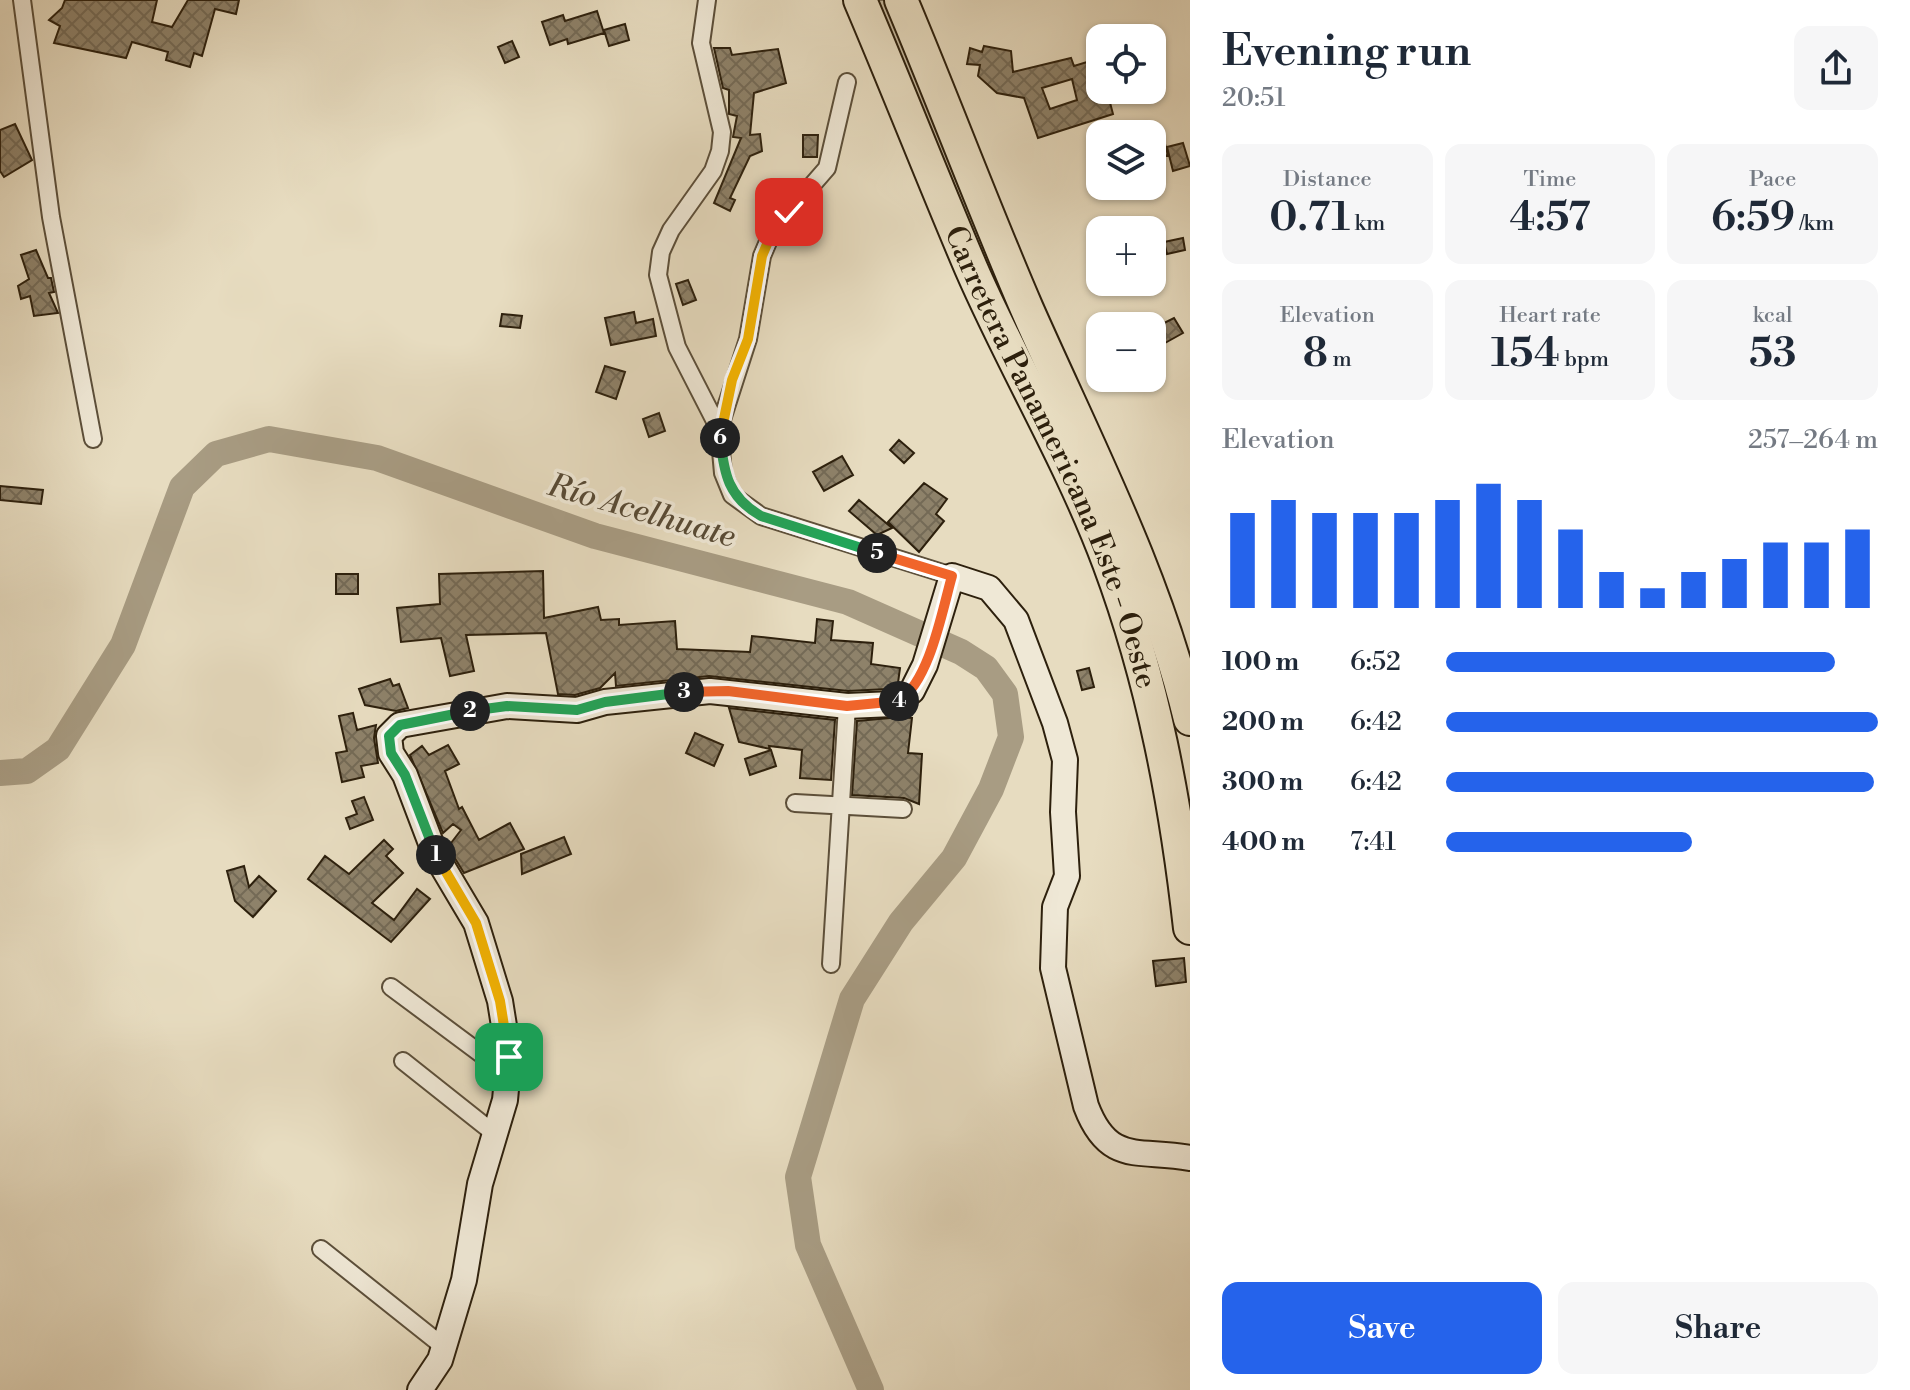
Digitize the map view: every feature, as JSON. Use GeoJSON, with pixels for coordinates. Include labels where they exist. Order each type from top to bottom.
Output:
{"type":"FeatureCollection","features":[{"type":"Feature","properties":{"kind":"highway","name":"Carretera Panamericana Este - Oeste"},"geometry":{"type":"LineString","coordinates":[[860,0],[972,270],[1097,535],[1137,647],[1174,804],[1190,928]]}},
{"type":"Feature","properties":{"kind":"highway","name":"Carretera Panamericana Este - Oeste"},"geometry":{"type":"LineString","coordinates":[[901,0],[1032,319],[1139,558],[1170,645],[1190,719]]}},
{"type":"Feature","properties":{"kind":"highway"},"geometry":{"type":"LineString","coordinates":[[1002,333],[1011,341],[1028,338],[1032,319]]}},
{"type":"Feature","properties":{"kind":"highway"},"geometry":{"type":"LineString","coordinates":[[1028,387],[1027,372],[1034,366],[1047,364],[1057,372]]}},
{"type":"Feature","properties":{"kind":"street"},"geometry":{"type":"LineString","coordinates":[[22,0],[51,217],[93,439]]}},
{"type":"Feature","properties":{"kind":"street"},"geometry":{"type":"LineString","coordinates":[[707,0],[701,43],[722,132],[720,151],[713,171],[671,230],[661,252],[658,275],[677,347],[719,429],[723,473],[732,495],[761,516],[989,588],[1016,620],[1065,760],[1063,812],[1067,876],[1055,907],[1053,968],[1069,1045],[1093,1124],[1104,1138],[1128,1153],[1190,1158]]}},
{"type":"Feature","properties":{"kind":"street"},"geometry":{"type":"LineString","coordinates":[[719,429],[748,339],[762,256],[773,230],[827,168],[847,82]]}},
{"type":"Feature","properties":{"kind":"street"},"geometry":{"type":"LineString","coordinates":[[420,1390],[435,1371],[464,1280],[480,1184],[495,1134],[509,1057],[500,1001],[476,923],[435,854],[405,775],[391,753],[388,745],[392,729],[485,709],[577,710],[605,702],[710,691],[847,706],[893,704],[912,691],[925,665],[952,576]]}},
{"type":"Feature","properties":{"kind":"street"},"geometry":{"type":"LineString","coordinates":[[831,964],[847,706]]}},
{"type":"Feature","properties":{"kind":"street"},"geometry":{"type":"LineString","coordinates":[[795,803],[903,809]]}},
{"type":"Feature","properties":{"kind":"street"},"geometry":{"type":"LineString","coordinates":[[391,987],[508,1074]]}},
{"type":"Feature","properties":{"kind":"street"},"geometry":{"type":"LineString","coordinates":[[403,1061],[495,1134]]}},
{"type":"Feature","properties":{"kind":"street"},"geometry":{"type":"LineString","coordinates":[[321,1249],[444,1347]]}},
{"type":"Feature","properties":{"kind":"shaded area"},"geometry":{"type":"Polygon","coordinates":[[[869,0],[892,0],[1021,334],[1017,335],[869,0]]]}},
{"type":"Feature","properties":{"kind":"building"},"geometry":{"type":"Polygon","coordinates":[[[65,0],[157,0],[152,22],[172,27],[188,0],[239,0],[236,14],[215,9],[202,56],[194,53],[190,67],[166,60],[168,52],[132,42],[126,58],[54,43],[60,26],[49,20],[62,8],[65,0]]]}},
{"type":"Feature","properties":{"kind":"building"},"geometry":{"type":"Polygon","coordinates":[[[597,11],[604,33],[568,44],[567,39],[550,45],[542,22],[563,15],[565,21],[597,11]]]}},
{"type":"Feature","properties":{"kind":"building"},"geometry":{"type":"Polygon","coordinates":[[[625,24],[629,40],[609,46],[604,30],[625,24]]]}},
{"type":"Feature","properties":{"kind":"building"},"geometry":{"type":"Polygon","coordinates":[[[512,41],[519,57],[505,63],[498,47],[512,41]]]}},
{"type":"Feature","properties":{"kind":"building"},"geometry":{"type":"Polygon","coordinates":[[[984,46],[1011,51],[1013,72],[1071,58],[1074,66],[1086,62],[1086,104],[1110,104],[1113,114],[1086,120],[1086,123],[1038,138],[1024,98],[997,93],[978,76],[980,65],[967,64],[970,48],[982,52],[984,46]],[[1072,79],[1042,88],[1050,109],[1077,100],[1072,79]]]}},
{"type":"Feature","properties":{"kind":"building"},"geometry":{"type":"Polygon","coordinates":[[[714,48],[730,48],[732,55],[778,49],[786,83],[754,93],[750,135],[760,134],[762,151],[750,156],[730,198],[735,200],[730,211],[714,203],[741,138],[733,137],[737,116],[729,114],[729,90],[723,88],[714,48]]]}},
{"type":"Feature","properties":{"kind":"building"},"geometry":{"type":"Polygon","coordinates":[[[15,124],[32,160],[4,177],[0,171],[0,130],[15,124]]]}},
{"type":"Feature","properties":{"kind":"building"},"geometry":{"type":"Polygon","coordinates":[[[803,135],[818,135],[817,157],[803,157],[803,135]]]}},
{"type":"Feature","properties":{"kind":"building"},"geometry":{"type":"Polygon","coordinates":[[[1183,143],[1190,166],[1173,171],[1167,147],[1183,143]]]}},
{"type":"Feature","properties":{"kind":"building"},"geometry":{"type":"Polygon","coordinates":[[[1183,238],[1185,250],[1167,254],[1166,242],[1183,238]]]}},
{"type":"Feature","properties":{"kind":"building"},"geometry":{"type":"Polygon","coordinates":[[[36,250],[48,278],[51,278],[54,292],[49,293],[58,313],[34,316],[30,296],[21,299],[18,286],[29,279],[21,255],[36,250]]]}},
{"type":"Feature","properties":{"kind":"building"},"geometry":{"type":"Polygon","coordinates":[[[688,280],[696,300],[683,305],[676,284],[688,280]]]}},
{"type":"Feature","properties":{"kind":"building"},"geometry":{"type":"Polygon","coordinates":[[[634,312],[636,323],[653,319],[656,336],[611,345],[605,318],[634,312]]]}},
{"type":"Feature","properties":{"kind":"building"},"geometry":{"type":"Polygon","coordinates":[[[502,314],[522,316],[520,328],[500,326],[502,314]]]}},
{"type":"Feature","properties":{"kind":"building"},"geometry":{"type":"Polygon","coordinates":[[[1174,318],[1183,333],[1166,342],[1166,322],[1174,318]]]}},
{"type":"Feature","properties":{"kind":"building"},"geometry":{"type":"Polygon","coordinates":[[[605,366],[625,372],[616,399],[596,392],[605,366]]]}},
{"type":"Feature","properties":{"kind":"building"},"geometry":{"type":"Polygon","coordinates":[[[659,413],[665,431],[649,437],[643,419],[659,413]]]}},
{"type":"Feature","properties":{"kind":"building"},"geometry":{"type":"Polygon","coordinates":[[[899,440],[914,453],[904,463],[890,450],[899,440]]]}},
{"type":"Feature","properties":{"kind":"building"},"geometry":{"type":"Polygon","coordinates":[[[842,456],[853,475],[824,491],[813,472],[842,456]]]}},
{"type":"Feature","properties":{"kind":"building"},"geometry":{"type":"Polygon","coordinates":[[[924,483],[947,499],[936,514],[944,521],[919,552],[888,522],[924,483]]]}},
{"type":"Feature","properties":{"kind":"building"},"geometry":{"type":"Polygon","coordinates":[[[0,486],[43,490],[41,504],[0,500],[0,486]]]}},
{"type":"Feature","properties":{"kind":"building"},"geometry":{"type":"Polygon","coordinates":[[[859,500],[892,528],[877,535],[849,511],[859,500]]]}},
{"type":"Feature","properties":{"kind":"building"},"geometry":{"type":"Polygon","coordinates":[[[543,571],[544,618],[598,607],[601,620],[619,619],[619,625],[675,621],[677,649],[750,652],[752,636],[815,643],[817,619],[833,621],[831,640],[873,643],[871,664],[900,668],[898,683],[888,689],[848,691],[709,676],[616,686],[615,673],[600,688],[575,695],[558,694],[546,633],[466,635],[474,671],[450,676],[441,638],[401,642],[397,608],[440,604],[439,574],[543,571]]]}},
{"type":"Feature","properties":{"kind":"building"},"geometry":{"type":"Polygon","coordinates":[[[336,574],[358,574],[358,594],[336,594],[336,574]]]}},
{"type":"Feature","properties":{"kind":"building"},"geometry":{"type":"Polygon","coordinates":[[[1089,668],[1094,687],[1082,690],[1077,671],[1089,668]]]}},
{"type":"Feature","properties":{"kind":"building"},"geometry":{"type":"Polygon","coordinates":[[[390,679],[393,686],[399,684],[408,708],[396,711],[365,705],[359,689],[390,679]]]}},
{"type":"Feature","properties":{"kind":"building"},"geometry":{"type":"Polygon","coordinates":[[[729,708],[835,720],[831,780],[800,778],[802,750],[769,746],[770,749],[739,742],[729,708]]]}},
{"type":"Feature","properties":{"kind":"building"},"geometry":{"type":"Polygon","coordinates":[[[353,713],[357,730],[376,725],[374,738],[378,763],[361,766],[364,777],[342,782],[336,753],[347,751],[339,716],[353,713]]]}},
{"type":"Feature","properties":{"kind":"building"},"geometry":{"type":"Polygon","coordinates":[[[912,718],[908,753],[922,754],[919,804],[904,798],[852,795],[857,721],[912,718]]]}},
{"type":"Feature","properties":{"kind":"building"},"geometry":{"type":"Polygon","coordinates":[[[695,733],[723,745],[714,766],[686,753],[695,733]]]}},
{"type":"Feature","properties":{"kind":"building"},"geometry":{"type":"Polygon","coordinates":[[[448,745],[459,764],[445,771],[459,809],[462,807],[479,840],[510,823],[524,849],[464,873],[448,847],[461,830],[453,824],[443,833],[410,755],[422,746],[429,755],[448,745]]]}},
{"type":"Feature","properties":{"kind":"building"},"geometry":{"type":"Polygon","coordinates":[[[771,750],[776,766],[750,775],[745,759],[771,750]]]}},
{"type":"Feature","properties":{"kind":"building"},"geometry":{"type":"Polygon","coordinates":[[[364,797],[373,820],[350,829],[346,818],[357,814],[352,801],[364,797]]]}},
{"type":"Feature","properties":{"kind":"building"},"geometry":{"type":"Polygon","coordinates":[[[564,837],[571,854],[522,874],[521,854],[564,837]]]}},
{"type":"Feature","properties":{"kind":"building"},"geometry":{"type":"Polygon","coordinates":[[[384,840],[393,849],[386,856],[403,873],[372,903],[394,920],[417,889],[430,899],[391,942],[308,879],[325,856],[349,874],[384,840]]]}},
{"type":"Feature","properties":{"kind":"building"},"geometry":{"type":"Polygon","coordinates":[[[244,866],[249,887],[259,876],[276,891],[253,917],[235,901],[227,871],[244,866]]]}},
{"type":"Feature","properties":{"kind":"building"},"geometry":{"type":"Polygon","coordinates":[[[1184,958],[1186,982],[1156,986],[1153,961],[1184,958]]]}},
{"type":"Feature","properties":{"kind":"waterway","name":"Río Acelhuate"},"geometry":{"type":"LineString","coordinates":[[0,773],[27,771],[58,749],[123,645],[182,487],[216,454],[269,439],[377,458],[595,536],[848,602],[961,652],[986,668],[1005,694],[1011,737],[991,789],[954,858],[901,922],[852,999],[798,1177],[808,1245],[871,1390]]}},
{"type":"Feature","properties":{"kind":"route"},"geometry":{"type":"LineString","coordinates":[[509,1057],[500,1001],[476,923],[435,854],[405,775],[391,753],[388,745],[392,729],[474,710],[507,706],[577,710],[605,702],[687,692],[728,691],[847,706],[893,704],[912,691],[925,665],[952,576],[761,516],[732,495],[723,473],[719,429],[732,380],[748,339],[762,256],[773,230],[789,212]]}}]}
